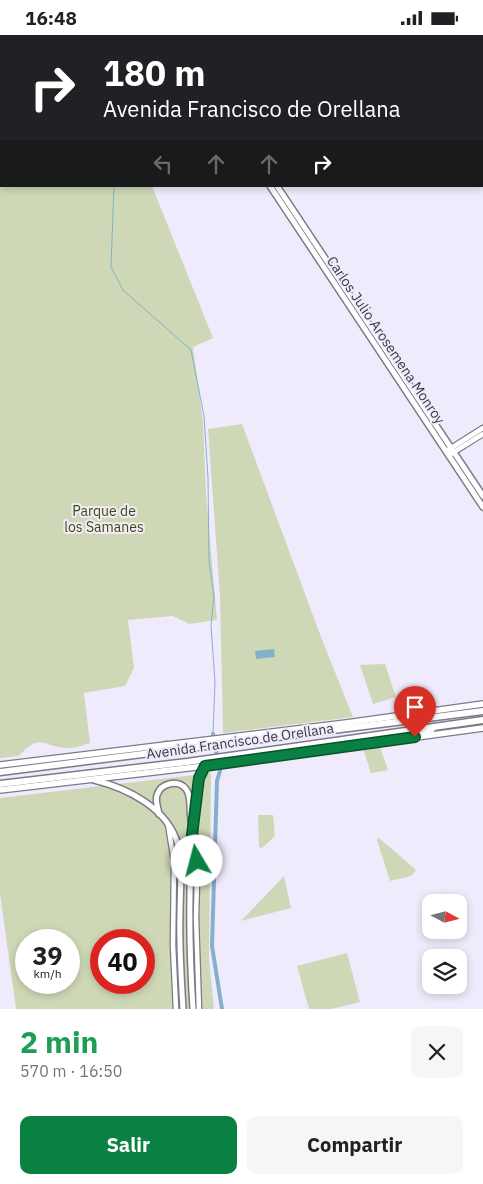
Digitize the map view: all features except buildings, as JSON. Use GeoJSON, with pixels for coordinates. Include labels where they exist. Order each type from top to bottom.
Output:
{"type":"FeatureCollection","features":[{"type":"Feature","properties":{"kind":"highway","name":"Avenida Francisco de Orellana"},"geometry":{"type":"LineString","coordinates":[[0,772],[143,754],[223,741],[483,711]]}},
{"type":"Feature","properties":{"kind":"highway","name":"Avenida Francisco de Orellana"},"geometry":{"type":"LineString","coordinates":[[0,783],[181,763],[209,763],[483,720]]}},
{"type":"Feature","properties":{"kind":"highway"},"geometry":{"type":"LineString","coordinates":[[415,737],[440,726]]}},
{"type":"Feature","properties":{"kind":"highway"},"geometry":{"type":"LineString","coordinates":[[143,754],[166,745]]}},
{"type":"Feature","properties":{"kind":"highway"},"geometry":{"type":"LineString","coordinates":[[181,763],[196,767]]}},
{"type":"Feature","properties":{"kind":"main road","name":"Carlos Julio Arosemena Monroy"},"geometry":{"type":"LineString","coordinates":[[271,187],[450,451],[483,496]]}},
{"type":"Feature","properties":{"kind":"main road","name":"Carlos Julio Arosemena Monroy"},"geometry":{"type":"LineString","coordinates":[[278,187],[450,451],[483,507]]}},
{"type":"Feature","properties":{"kind":"main road","name":"Avenida Francisco de Orellana"},"geometry":{"type":"LineString","coordinates":[[223,741],[483,704]]}},
{"type":"Feature","properties":{"kind":"main road","name":"Avenida Francisco de Orellana"},"geometry":{"type":"LineString","coordinates":[[226,760],[483,728]]}},
{"type":"Feature","properties":{"kind":"main road","name":"Avenida Francisco de Orellana"},"geometry":{"type":"LineString","coordinates":[[0,765],[166,745],[209,743]]}},
{"type":"Feature","properties":{"kind":"main road","name":"Avenida Francisco de Orellana"},"geometry":{"type":"LineString","coordinates":[[0,790],[196,767],[209,763]]}},
{"type":"Feature","properties":{"kind":"main road"},"geometry":{"type":"LineString","coordinates":[[193,1009],[190,916],[192,835],[199,778],[209,763]]}},
{"type":"Feature","properties":{"kind":"main road"},"geometry":{"type":"LineString","coordinates":[[91,779],[122,788],[133,794],[168,824],[177,843],[180,862],[180,945],[183,1009]]}},
{"type":"Feature","properties":{"kind":"main road"},"geometry":{"type":"LineString","coordinates":[[159,815],[156,802],[158,792],[164,785],[178,784],[184,787],[188,793],[190,818],[193,827]]}},
{"type":"Feature","properties":{"kind":"street"},"geometry":{"type":"LineString","coordinates":[[450,451],[483,428]]}},
{"type":"Feature","properties":{"kind":"street"},"geometry":{"type":"LineString","coordinates":[[450,451],[483,434]]}},
{"type":"Feature","properties":{"kind":"street"},"geometry":{"type":"LineString","coordinates":[[168,824],[174,862],[173,945],[176,1009]]}},
{"type":"Feature","properties":{"kind":"street"},"geometry":{"type":"LineString","coordinates":[[192,835],[198,845],[196,935],[199,1009]]}},
{"type":"Feature","properties":{"kind":"green space","name":"Parque de los Samanes"},"geometry":{"type":"Polygon","coordinates":[[[0,187],[152,187],[213,338],[193,347],[203,422],[206,494],[217,620],[189,624],[173,616],[128,620],[134,668],[125,686],[84,693],[90,743],[69,748],[37,742],[19,756],[0,758],[0,187]]]}},
{"type":"Feature","properties":{"kind":"green space"},"geometry":{"type":"Polygon","coordinates":[[[242,424],[321,637],[353,717],[223,733],[220,596],[208,429],[242,424]]]}},
{"type":"Feature","properties":{"kind":"green space"},"geometry":{"type":"Polygon","coordinates":[[[385,664],[396,697],[373,704],[360,665],[385,664]]]}},
{"type":"Feature","properties":{"kind":"green space"},"geometry":{"type":"Polygon","coordinates":[[[380,747],[388,770],[371,773],[363,748],[380,747]]]}},
{"type":"Feature","properties":{"kind":"green space"},"geometry":{"type":"Polygon","coordinates":[[[211,773],[209,959],[214,1009],[16,1009],[0,894],[0,798],[211,773]]]}},
{"type":"Feature","properties":{"kind":"green space"},"geometry":{"type":"Polygon","coordinates":[[[258,815],[273,815],[275,836],[261,849],[259,847],[258,815]]]}},
{"type":"Feature","properties":{"kind":"green space"},"geometry":{"type":"Polygon","coordinates":[[[379,838],[416,870],[411,876],[390,881],[377,840],[379,838]]]}},
{"type":"Feature","properties":{"kind":"green space"},"geometry":{"type":"Polygon","coordinates":[[[284,876],[291,908],[241,921],[284,876]]]}},
{"type":"Feature","properties":{"kind":"green space"},"geometry":{"type":"Polygon","coordinates":[[[347,953],[360,1002],[332,1009],[309,1009],[297,966],[347,953]]]}},
{"type":"Feature","properties":{"kind":"water"},"geometry":{"type":"Polygon","coordinates":[[[274,649],[275,657],[256,659],[255,651],[274,649]]]}},
{"type":"Feature","properties":{"kind":"waterway"},"geometry":{"type":"LineString","coordinates":[[114,187],[111,267],[123,290],[191,350],[204,416],[208,478],[209,560],[214,597],[211,625],[215,682],[213,734]]}},
{"type":"Feature","properties":{"kind":"waterway"},"geometry":{"type":"LineString","coordinates":[[213,734],[220,771],[217,781],[212,946],[222,1009]]}},
{"type":"Feature","properties":{"kind":"route"},"geometry":{"type":"LineString","coordinates":[[197,861],[198,843],[192,835],[199,778],[205,766],[415,737]]}}]}
